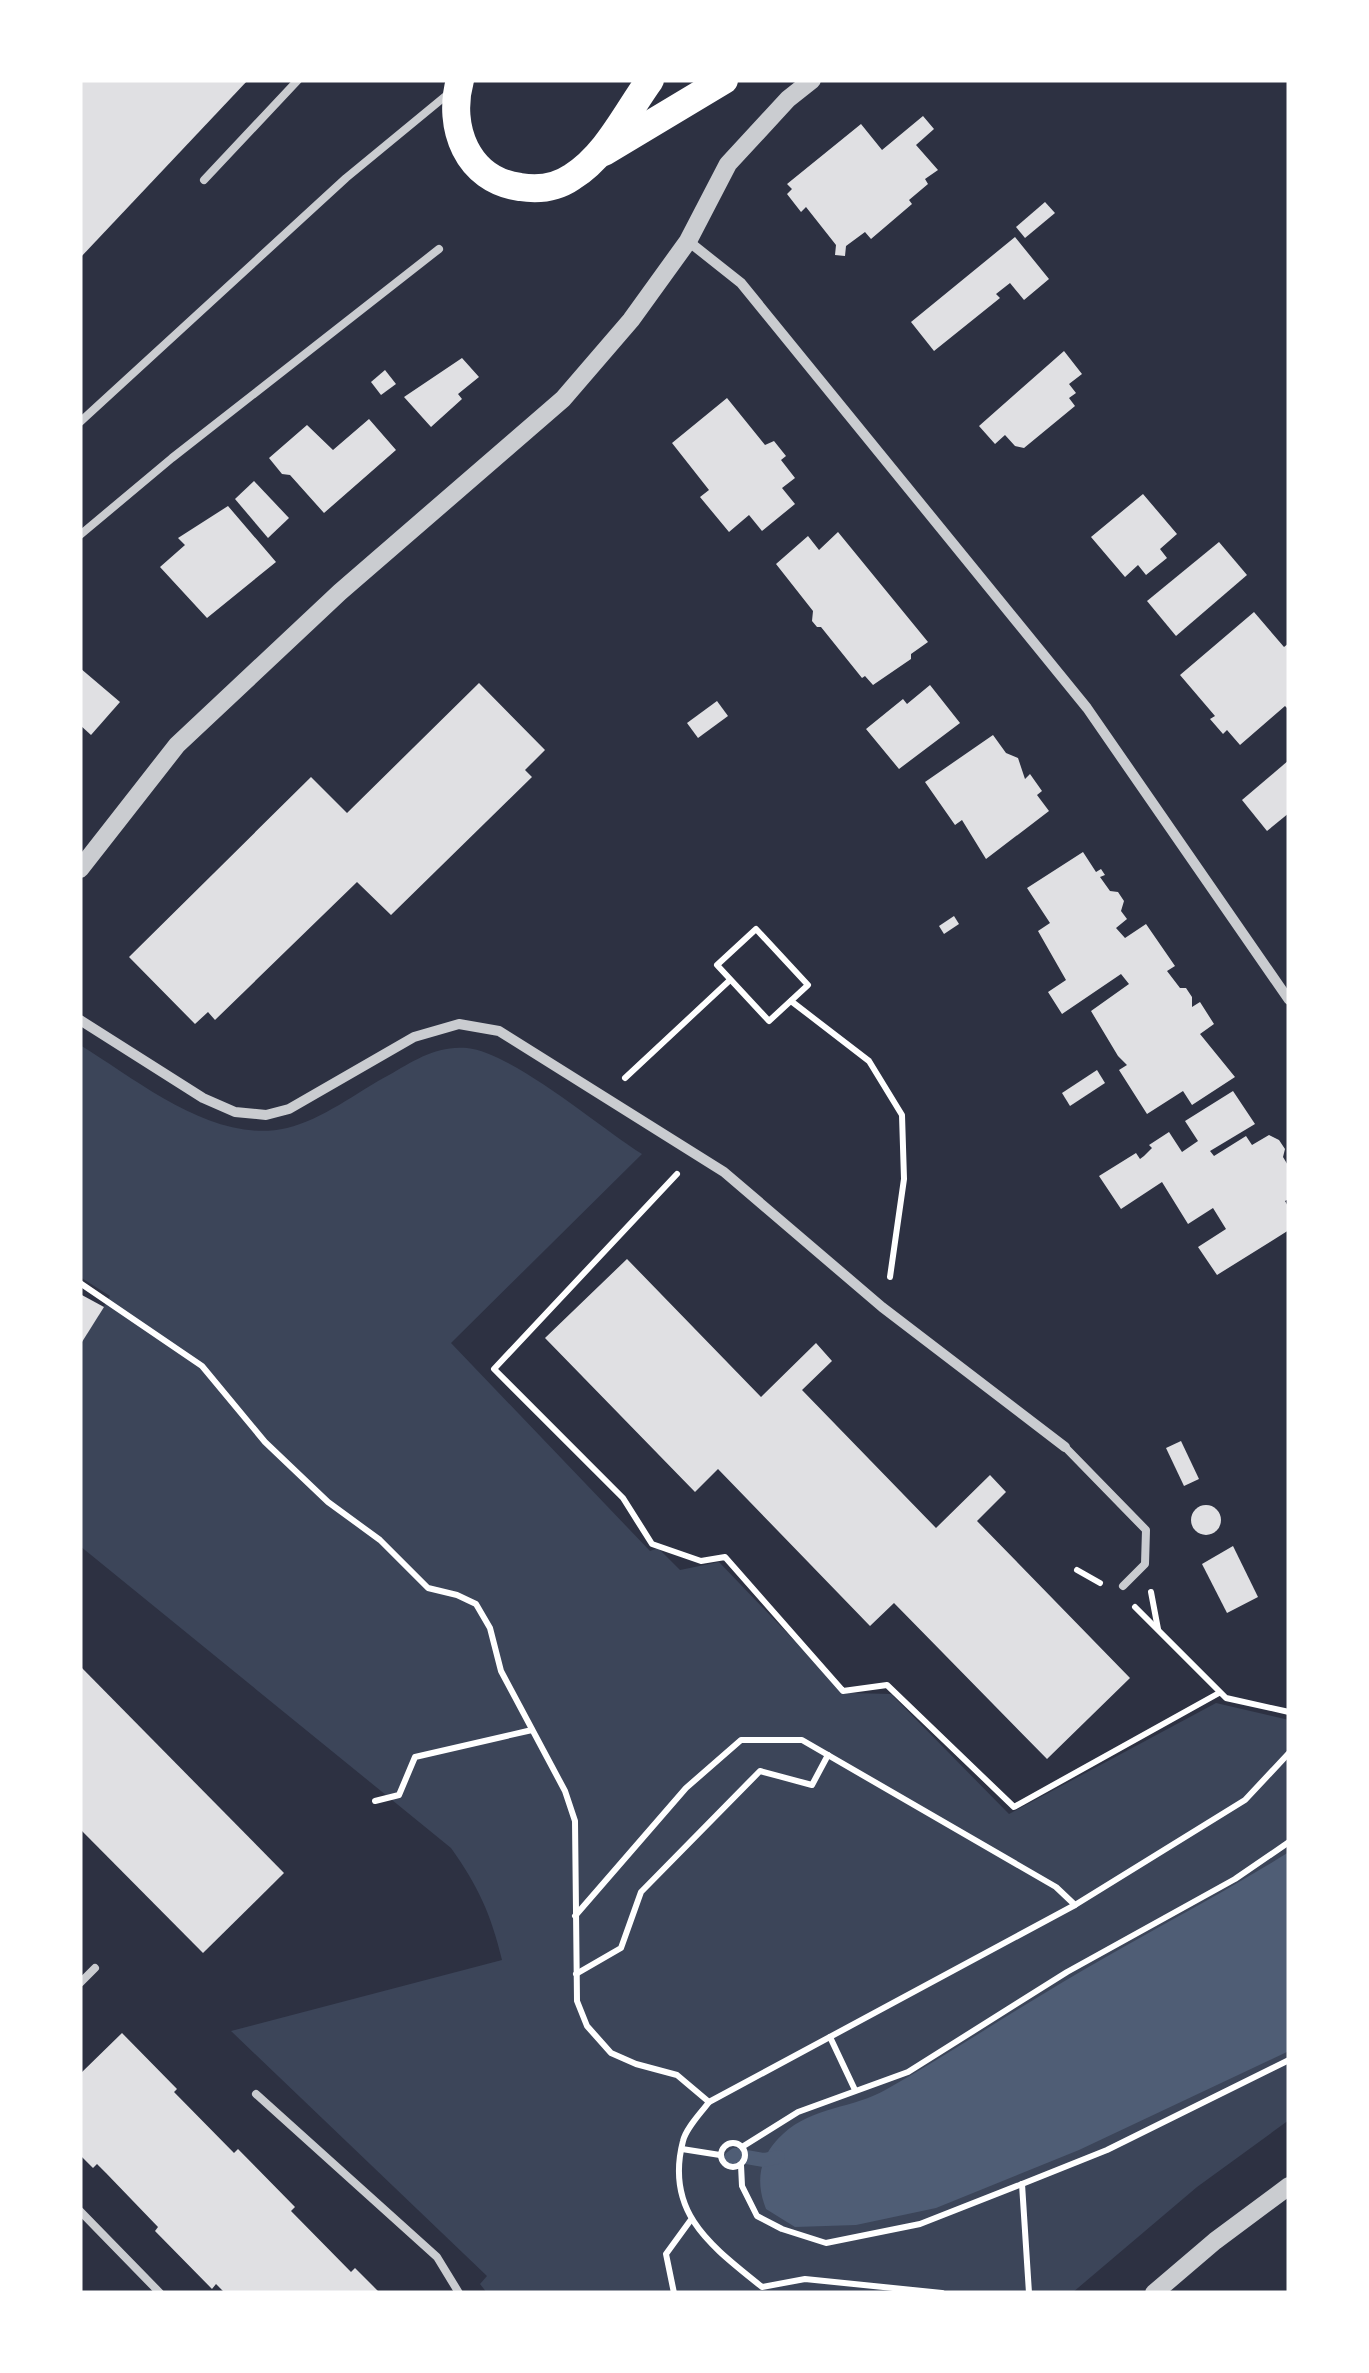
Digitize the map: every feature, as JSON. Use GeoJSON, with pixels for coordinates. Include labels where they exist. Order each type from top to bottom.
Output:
{"type":"FeatureCollection","features":[{"type":"Feature","properties":{"kind":"highway"},"geometry":{"type":"LineString","coordinates":[[599,155],[650,80]]}},
{"type":"Feature","properties":{"kind":"highway"},"geometry":{"type":"LineString","coordinates":[[459,82],[456,124],[474,164],[490,178],[509,186],[545,188],[568,180],[599,155],[724,80]]}},
{"type":"Feature","properties":{"kind":"street"},"geometry":{"type":"LineString","coordinates":[[80,869],[177,745],[340,592],[563,399],[630,320],[688,241],[728,164],[788,99],[812,80]]}},
{"type":"Feature","properties":{"kind":"street"},"geometry":{"type":"LineString","coordinates":[[688,241],[742,283],[1088,708],[1289,1000]]}},
{"type":"Feature","properties":{"kind":"street"},"geometry":{"type":"LineString","coordinates":[[80,1020],[203,1098],[236,1112],[266,1115],[289,1108],[414,1037],[459,1024],[499,1031],[724,1172],[882,1307],[1065,1447]]}},
{"type":"Feature","properties":{"kind":"street"},"geometry":{"type":"LineString","coordinates":[[1154,2293],[1289,2186]]}},
{"type":"Feature","properties":{"kind":"lane"},"geometry":{"type":"LineString","coordinates":[[204,180],[298,80]]}},
{"type":"Feature","properties":{"kind":"lane"},"geometry":{"type":"LineString","coordinates":[[80,422],[346,178],[459,82]]}},
{"type":"Feature","properties":{"kind":"lane"},"geometry":{"type":"LineString","coordinates":[[80,535],[439,249]]}},
{"type":"Feature","properties":{"kind":"lane"},"geometry":{"type":"LineString","coordinates":[[1065,1447],[1146,1530],[1145,1564],[1123,1586]]}},
{"type":"Feature","properties":{"kind":"lane"},"geometry":{"type":"LineString","coordinates":[[80,1983],[95,1968]]}},
{"type":"Feature","properties":{"kind":"lane"},"geometry":{"type":"LineString","coordinates":[[256,2094],[437,2258],[458,2293]]}},
{"type":"Feature","properties":{"kind":"lane"},"geometry":{"type":"LineString","coordinates":[[80,2211],[160,2293]]}},
{"type":"Feature","properties":{"kind":"path"},"geometry":{"type":"LineString","coordinates":[[756,929],[808,985],[790,1001],[769,1021],[717,965],[756,929]]}},
{"type":"Feature","properties":{"kind":"path"},"geometry":{"type":"LineString","coordinates":[[604,1097],[730,980]]}},
{"type":"Feature","properties":{"kind":"path"},"geometry":{"type":"LineString","coordinates":[[790,1001],[869,1061],[902,1115],[904,1179],[894,1262],[882,1307]]}},
{"type":"Feature","properties":{"kind":"path"},"geometry":{"type":"LineString","coordinates":[[698,1156],[666,1184],[494,1370],[623,1498],[652,1544],[701,1561],[725,1557],[844,1691],[887,1685],[1014,1806],[1219,1693]]}},
{"type":"Feature","properties":{"kind":"path"},"geometry":{"type":"LineString","coordinates":[[80,1283],[202,1366],[291,1468],[328,1502],[380,1540],[428,1588],[476,1604],[490,1628],[501,1671],[566,1791],[575,1822],[576,2001],[587,2026],[612,2053],[676,2075],[709,2102]]}},
{"type":"Feature","properties":{"kind":"path"},"geometry":{"type":"LineString","coordinates":[[1077,1570],[1110,1590]]}},
{"type":"Feature","properties":{"kind":"path"},"geometry":{"type":"LineString","coordinates":[[1127,1600],[1226,1698],[1289,1712]]}},
{"type":"Feature","properties":{"kind":"path"},"geometry":{"type":"LineString","coordinates":[[375,1800],[398,1795],[414,1756],[532,1730]]}},
{"type":"Feature","properties":{"kind":"path"},"geometry":{"type":"LineString","coordinates":[[575,1917],[686,1788],[742,1740],[802,1740],[1056,1887],[1075,1906]]}},
{"type":"Feature","properties":{"kind":"path"},"geometry":{"type":"LineString","coordinates":[[942,2293],[805,2279],[762,2287],[709,2244],[690,2221],[679,2178],[683,2139],[709,2102],[1075,1906],[1245,1800],[1289,1754]]}},
{"type":"Feature","properties":{"kind":"path"},"geometry":{"type":"LineString","coordinates":[[575,1974],[621,1948],[641,1892],[760,1771],[812,1785],[828,1755]]}},
{"type":"Feature","properties":{"kind":"path"},"geometry":{"type":"LineString","coordinates":[[742,2146],[798,2112],[908,2072],[1067,1972],[1236,1879],[1289,1842]]}},
{"type":"Feature","properties":{"kind":"path"},"geometry":{"type":"LineString","coordinates":[[830,2037],[855,2090]]}},
{"type":"Feature","properties":{"kind":"path"},"geometry":{"type":"LineString","coordinates":[[741,2166],[731,2168],[722,2164],[724,2146],[733,2142],[742,2146],[746,2156],[741,2166],[742,2186],[757,2216],[782,2230],[826,2242],[920,2224],[1125,2142],[1289,2060]]}},
{"type":"Feature","properties":{"kind":"path"},"geometry":{"type":"LineString","coordinates":[[682,2149],[720,2155]]}},
{"type":"Feature","properties":{"kind":"path"},"geometry":{"type":"LineString","coordinates":[[1022,2184],[1029,2293]]}},
{"type":"Feature","properties":{"kind":"path"},"geometry":{"type":"LineString","coordinates":[[674,2293],[666,2254],[690,2221]]}},
{"type":"Feature","properties":{"kind":"shaded area"},"geometry":{"type":"Polygon","coordinates":[[[80,1045],[152,1092],[205,1119],[260,1131],[300,1124],[426,1055],[467,1048],[508,1063],[642,1154],[451,1343],[650,1551],[658,1548],[680,1570],[719,1562],[850,1693],[891,1694],[1009,1814],[1216,1703],[1289,1720],[1289,2120],[1197,2187],[1072,2293],[487,2293],[480,2284],[487,2276],[231,2031],[502,1960],[482,1901],[451,1848],[80,1546],[80,1345],[110,1296],[80,1277],[80,1045]]]}},
{"type":"Feature","properties":{"kind":"shaded area"},"geometry":{"type":"Polygon","coordinates":[[[1289,1852],[1289,2051],[1079,2150],[936,2208],[856,2225],[795,2227],[766,2209],[760,2179],[764,2160],[775,2142],[795,2125],[887,2089],[1289,1852]]]}},
{"type":"Feature","properties":{"kind":"building"},"geometry":{"type":"Polygon","coordinates":[[[80,80],[248,80],[80,258],[80,80]]]}},
{"type":"Feature","properties":{"kind":"building"},"geometry":{"type":"Polygon","coordinates":[[[923,116],[934,129],[916,145],[938,170],[925,179],[928,184],[909,200],[912,204],[871,239],[865,232],[846,246],[845,256],[835,255],[836,245],[806,207],[801,212],[787,194],[792,189],[787,184],[861,124],[882,150],[923,116]]]}},
{"type":"Feature","properties":{"kind":"building"},"geometry":{"type":"Polygon","coordinates":[[[1045,202],[1055,213],[1025,238],[1016,227],[1045,202]]]}},
{"type":"Feature","properties":{"kind":"building"},"geometry":{"type":"Polygon","coordinates":[[[1015,237],[1049,279],[1024,300],[1010,283],[996,294],[1000,298],[934,351],[911,322],[1015,237]]]}},
{"type":"Feature","properties":{"kind":"building"},"geometry":{"type":"Polygon","coordinates":[[[1064,351],[1082,374],[1069,384],[1076,393],[1069,398],[1075,406],[1024,448],[1015,446],[1005,435],[995,444],[979,426],[1064,351]]]}},
{"type":"Feature","properties":{"kind":"building"},"geometry":{"type":"Polygon","coordinates":[[[462,358],[479,377],[458,394],[462,399],[431,427],[404,397],[462,358]]]}},
{"type":"Feature","properties":{"kind":"building"},"geometry":{"type":"Polygon","coordinates":[[[385,370],[396,384],[381,395],[371,382],[385,370]]]}},
{"type":"Feature","properties":{"kind":"building"},"geometry":{"type":"Polygon","coordinates":[[[727,398],[765,445],[774,441],[786,456],[781,460],[795,478],[782,488],[795,504],[762,531],[749,515],[729,532],[700,497],[709,490],[672,443],[727,398]]]}},
{"type":"Feature","properties":{"kind":"building"},"geometry":{"type":"Polygon","coordinates":[[[369,419],[396,450],[324,513],[269,458],[307,425],[333,450],[369,419]]]}},
{"type":"Feature","properties":{"kind":"building"},"geometry":{"type":"Polygon","coordinates":[[[254,481],[289,518],[268,538],[235,499],[254,481]]]}},
{"type":"Feature","properties":{"kind":"building"},"geometry":{"type":"Polygon","coordinates":[[[1143,494],[1177,534],[1160,549],[1167,558],[1146,575],[1138,565],[1125,577],[1091,537],[1143,494]]]}},
{"type":"Feature","properties":{"kind":"building"},"geometry":{"type":"Polygon","coordinates":[[[228,506],[276,562],[207,618],[160,567],[185,545],[178,538],[228,506]]]}},
{"type":"Feature","properties":{"kind":"building"},"geometry":{"type":"Polygon","coordinates":[[[838,532],[928,642],[873,685],[865,676],[862,678],[812,621],[813,611],[776,564],[808,536],[819,550],[838,532]]]}},
{"type":"Feature","properties":{"kind":"building"},"geometry":{"type":"Polygon","coordinates":[[[1219,542],[1247,575],[1176,636],[1147,601],[1219,542]]]}},
{"type":"Feature","properties":{"kind":"building"},"geometry":{"type":"Polygon","coordinates":[[[1254,612],[1284,647],[1289,643],[1289,710],[1285,706],[1240,745],[1210,719],[1215,716],[1180,675],[1254,612]]]}},
{"type":"Feature","properties":{"kind":"building"},"geometry":{"type":"Polygon","coordinates":[[[80,668],[120,702],[91,735],[80,725],[80,668]]]}},
{"type":"Feature","properties":{"kind":"building"},"geometry":{"type":"Polygon","coordinates":[[[479,683],[545,750],[525,770],[532,777],[391,915],[357,882],[215,1020],[208,1012],[195,1024],[129,957],[311,777],[347,813],[479,683]]]}},
{"type":"Feature","properties":{"kind":"building"},"geometry":{"type":"Polygon","coordinates":[[[930,685],[960,723],[899,769],[866,729],[903,699],[907,704],[930,685]]]}},
{"type":"Feature","properties":{"kind":"building"},"geometry":{"type":"Polygon","coordinates":[[[717,701],[728,716],[698,738],[687,723],[717,701]]]}},
{"type":"Feature","properties":{"kind":"building"},"geometry":{"type":"Polygon","coordinates":[[[993,735],[1006,753],[1018,758],[1025,779],[1030,774],[1042,791],[1037,795],[1049,811],[986,859],[962,820],[955,825],[925,782],[993,735]]]}},
{"type":"Feature","properties":{"kind":"building"},"geometry":{"type":"Polygon","coordinates":[[[1289,760],[1289,813],[1267,831],[1242,800],[1289,760]]]}},
{"type":"Feature","properties":{"kind":"building"},"geometry":{"type":"Polygon","coordinates":[[[1083,852],[1096,872],[1101,869],[1105,875],[1100,877],[1110,891],[1118,892],[1124,901],[1121,911],[1127,919],[1116,928],[1125,938],[1146,924],[1175,966],[1167,971],[1180,988],[1186,988],[1192,997],[1192,1007],[1200,1002],[1214,1024],[1200,1034],[1235,1077],[1192,1105],[1183,1091],[1147,1114],[1119,1070],[1127,1065],[1091,1011],[1129,984],[1121,974],[1062,1014],[1048,992],[1066,980],[1038,931],[1050,923],[1027,888],[1083,852]]]}},
{"type":"Feature","properties":{"kind":"building"},"geometry":{"type":"Polygon","coordinates":[[[954,916],[959,924],[944,934],[939,926],[954,916]]]}},
{"type":"Feature","properties":{"kind":"building"},"geometry":{"type":"Polygon","coordinates":[[[1097,1070],[1105,1083],[1070,1106],[1062,1093],[1097,1070]]]}},
{"type":"Feature","properties":{"kind":"building"},"geometry":{"type":"Polygon","coordinates":[[[1233,1091],[1255,1124],[1210,1151],[1214,1156],[1246,1136],[1252,1145],[1269,1135],[1279,1140],[1289,1167],[1289,1199],[1285,1201],[1289,1208],[1289,1230],[1217,1275],[1198,1247],[1226,1229],[1213,1208],[1188,1224],[1162,1182],[1121,1209],[1099,1176],[1136,1153],[1140,1159],[1152,1148],[1149,1145],[1169,1132],[1182,1152],[1198,1141],[1185,1121],[1233,1091]]]}},
{"type":"Feature","properties":{"kind":"building"},"geometry":{"type":"Polygon","coordinates":[[[627,1259],[761,1397],[816,1343],[832,1361],[802,1390],[936,1528],[990,1475],[1006,1492],[977,1521],[1130,1678],[1047,1759],[894,1603],[870,1626],[718,1469],[695,1492],[545,1338],[627,1259]]]}},
{"type":"Feature","properties":{"kind":"building"},"geometry":{"type":"Polygon","coordinates":[[[80,1294],[104,1307],[82,1342],[80,1340],[80,1294]]]}},
{"type":"Feature","properties":{"kind":"building"},"geometry":{"type":"Polygon","coordinates":[[[1181,1441],[1199,1479],[1184,1486],[1166,1448],[1181,1441]]]}},
{"type":"Feature","properties":{"kind":"building"},"geometry":{"type":"Polygon","coordinates":[[[1206,1505],[1217,1509],[1221,1520],[1217,1531],[1206,1535],[1195,1531],[1191,1520],[1195,1509],[1206,1505]]]}},
{"type":"Feature","properties":{"kind":"building"},"geometry":{"type":"Polygon","coordinates":[[[1233,1546],[1258,1597],[1227,1613],[1202,1564],[1233,1546]]]}},
{"type":"Feature","properties":{"kind":"building"},"geometry":{"type":"Polygon","coordinates":[[[80,1666],[284,1873],[203,1953],[80,1829],[80,1666]]]}},
{"type":"Feature","properties":{"kind":"building"},"geometry":{"type":"Polygon","coordinates":[[[122,2033],[234,2153],[238,2149],[295,2207],[291,2211],[351,2272],[355,2268],[380,2293],[225,2293],[216,2284],[212,2289],[106,2173],[97,2164],[93,2168],[80,2155],[80,2074],[122,2033]]]}},
{"type":"Feature","properties":{"kind":"waterway"},"geometry":{"type":"LineString","coordinates":[[731,2158],[778,2157]]}}]}
